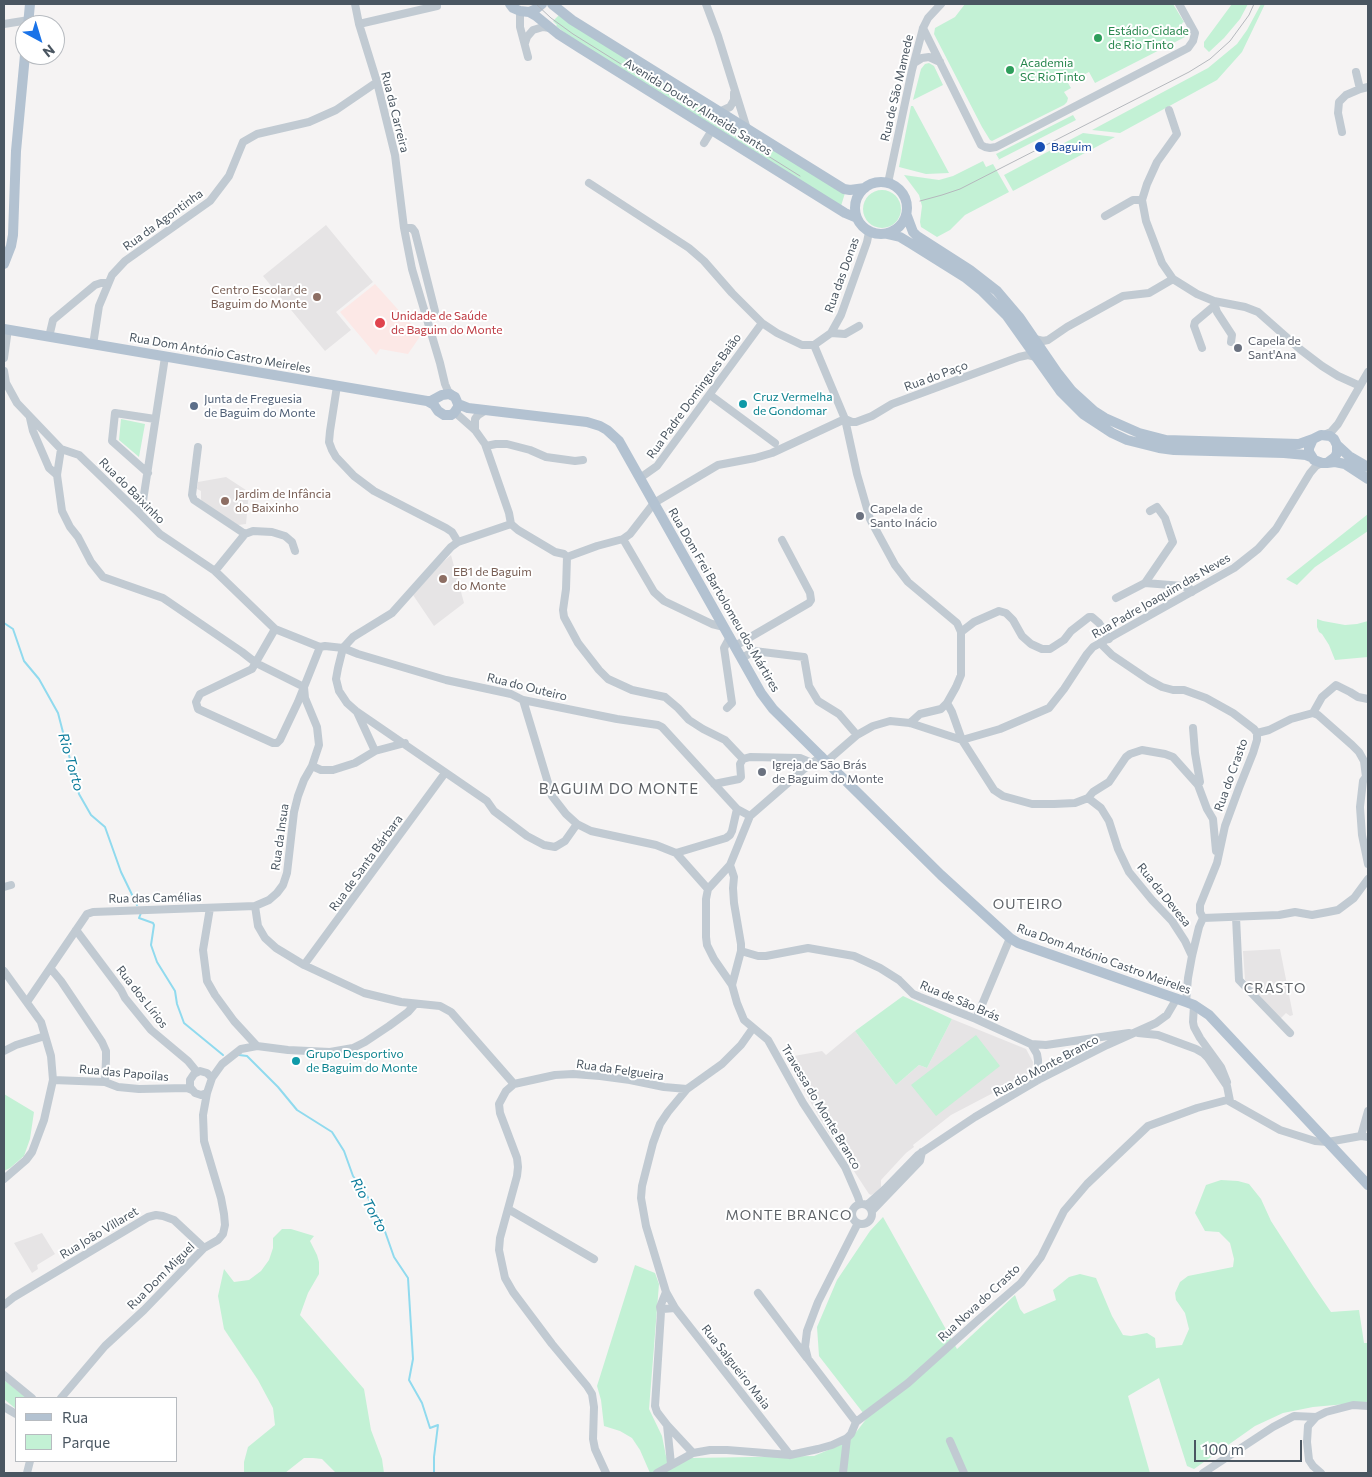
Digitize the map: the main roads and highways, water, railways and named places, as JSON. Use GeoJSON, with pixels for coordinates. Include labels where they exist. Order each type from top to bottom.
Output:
{"type":"FeatureCollection","features":[{"type":"Feature","properties":{"kind":"main road","name":"Avenida Doutor Almeida Santos"},"geometry":{"type":"LineString","coordinates":[[510,4],[513,8],[524,11],[845,213],[857,218]]}},
{"type":"Feature","properties":{"kind":"main road"},"geometry":{"type":"LineString","coordinates":[[524,11],[536,9],[542,4]]}},
{"type":"Feature","properties":{"kind":"main road","name":"Avenida Doutor Almeida Santos"},"geometry":{"type":"LineString","coordinates":[[552,4],[572,20],[844,189],[865,188]]}},
{"type":"Feature","properties":{"kind":"main road"},"geometry":{"type":"LineString","coordinates":[[4,264],[14,235],[16,151],[24,65]]}},
{"type":"Feature","properties":{"kind":"main road"},"geometry":{"type":"LineString","coordinates":[[880,182],[896,186],[902,192],[908,208],[907,216],[898,229],[887,234],[878,235],[864,228],[857,218],[855,210],[859,194],[865,188],[880,182]]}},
{"type":"Feature","properties":{"kind":"main road"},"geometry":{"type":"LineString","coordinates":[[907,216],[913,232],[917,236],[970,270],[997,291],[1020,318],[1072,391],[1083,402],[1105,418],[1139,433],[1166,440],[1299,444],[1316,436],[1330,436],[1349,456],[1368,467]]}},
{"type":"Feature","properties":{"kind":"main road"},"geometry":{"type":"LineString","coordinates":[[887,234],[900,237],[966,278],[981,290],[1007,316],[1061,392],[1083,414],[1112,433],[1127,440],[1174,450],[1306,455],[1318,462],[1345,464],[1368,479]]}},
{"type":"Feature","properties":{"kind":"main road","name":"Rua Dom António Castro Meireles"},"geometry":{"type":"LineString","coordinates":[[5,328],[93,345],[427,401],[587,422],[607,430],[619,441],[647,490]]}},
{"type":"Feature","properties":{"kind":"main road"},"geometry":{"type":"LineString","coordinates":[[437,408],[437,400],[453,403]]}},
{"type":"Feature","properties":{"kind":"main road","name":"Rua Dom António Castro Meireles"},"geometry":{"type":"LineString","coordinates":[[427,401],[444,415],[451,415],[453,403]]}},
{"type":"Feature","properties":{"kind":"main road"},"geometry":{"type":"LineString","coordinates":[[1311,457],[1309,448],[1312,439]]}},
{"type":"Feature","properties":{"kind":"main road"},"geometry":{"type":"LineString","coordinates":[[1325,463],[1332,461],[1337,453],[1336,444]]}},
{"type":"Feature","properties":{"kind":"main road","name":"Rua Dom Frei Bartolomeu dos Mártires"},"geometry":{"type":"LineString","coordinates":[[647,490],[761,693],[773,709],[824,758]]}},
{"type":"Feature","properties":{"kind":"main road","name":"Rua Dom António Castro Meireles"},"geometry":{"type":"LineString","coordinates":[[824,758],[941,875],[1010,938],[1018,943],[1185,1002],[1209,1015],[1367,1182]]}},
{"type":"Feature","properties":{"kind":"waterway","name":"Rio Torto"},"geometry":{"type":"LineString","coordinates":[[4,623],[13,629],[24,661],[39,679],[58,713],[79,794],[91,815],[105,827],[121,872],[137,905]]}},
{"type":"Feature","properties":{"kind":"waterway","name":"Rio Torto"},"geometry":{"type":"LineString","coordinates":[[141,913],[139,918],[154,925],[151,945],[157,962],[175,991],[177,1004],[184,1023],[223,1055]]}},
{"type":"Feature","properties":{"kind":"waterway","name":"Rio Torto"},"geometry":{"type":"LineString","coordinates":[[239,1055],[247,1056],[278,1087],[297,1110],[332,1132],[344,1151],[353,1176],[365,1192],[382,1223],[394,1257],[408,1278],[413,1359],[409,1380],[422,1403],[430,1428],[438,1425],[434,1473]]}},
{"type":"Feature","properties":{"kind":"tram line"},"geometry":{"type":"LineString","coordinates":[[536,4],[573,34],[800,176]]}},
{"type":"Feature","properties":{"kind":"tram line"},"geometry":{"type":"LineString","coordinates":[[920,201],[960,189],[1189,72],[1210,59],[1230,41],[1249,15],[1254,4]]}},
{"type":"Feature","properties":{"kind":"place","name":"Estádio Cidade de Rio Tinto"},"geometry":{"type":"Point","coordinates":[1098,38]}},
{"type":"Feature","properties":{"kind":"place","name":"Academia SC RioTinto"},"geometry":{"type":"Point","coordinates":[1010,70]}},
{"type":"Feature","properties":{"kind":"place","name":"Baguim"},"geometry":{"type":"Point","coordinates":[1040,147]}},
{"type":"Feature","properties":{"kind":"place","name":"Centro Escolar de Baguim do Monte"},"geometry":{"type":"Point","coordinates":[317,297]}},
{"type":"Feature","properties":{"kind":"place","name":"Unidade de Saúde de Baguim do Monte"},"geometry":{"type":"Point","coordinates":[380,323]}},
{"type":"Feature","properties":{"kind":"place","name":"Capela de Sant'Ana"},"geometry":{"type":"Point","coordinates":[1238,348]}},
{"type":"Feature","properties":{"kind":"place","name":"Cruz Vermelha de Gondomar"},"geometry":{"type":"Point","coordinates":[743,404]}},
{"type":"Feature","properties":{"kind":"place","name":"Junta de Freguesia de Baguim do Monte"},"geometry":{"type":"Point","coordinates":[194,406]}},
{"type":"Feature","properties":{"kind":"place","name":"Jardim de Infância do Baixinho"},"geometry":{"type":"Point","coordinates":[225,501]}},
{"type":"Feature","properties":{"kind":"place","name":"Capela de Santo Inácio"},"geometry":{"type":"Point","coordinates":[860,516]}},
{"type":"Feature","properties":{"kind":"place","name":"EB1 de Baguim do Monte"},"geometry":{"type":"Point","coordinates":[443,579]}},
{"type":"Feature","properties":{"kind":"place","name":"Igreja de São Brás de Baguim do Monte"},"geometry":{"type":"Point","coordinates":[762,772]}},
{"type":"Feature","properties":{"kind":"place","name":"Grupo Desportivo de Baguim do Monte"},"geometry":{"type":"Point","coordinates":[296,1061]}},
{"type":"Feature","properties":{"kind":"district","name":"BAGUIM DO MONTE"},"geometry":{"type":"Point","coordinates":[619,789]}},
{"type":"Feature","properties":{"kind":"district","name":"OUTEIRO"},"geometry":{"type":"Point","coordinates":[1028,904]}},
{"type":"Feature","properties":{"kind":"district","name":"CRASTO"},"geometry":{"type":"Point","coordinates":[1275,988]}},
{"type":"Feature","properties":{"kind":"district","name":"MONTE BRANCO"},"geometry":{"type":"Point","coordinates":[789,1215]}}]}
